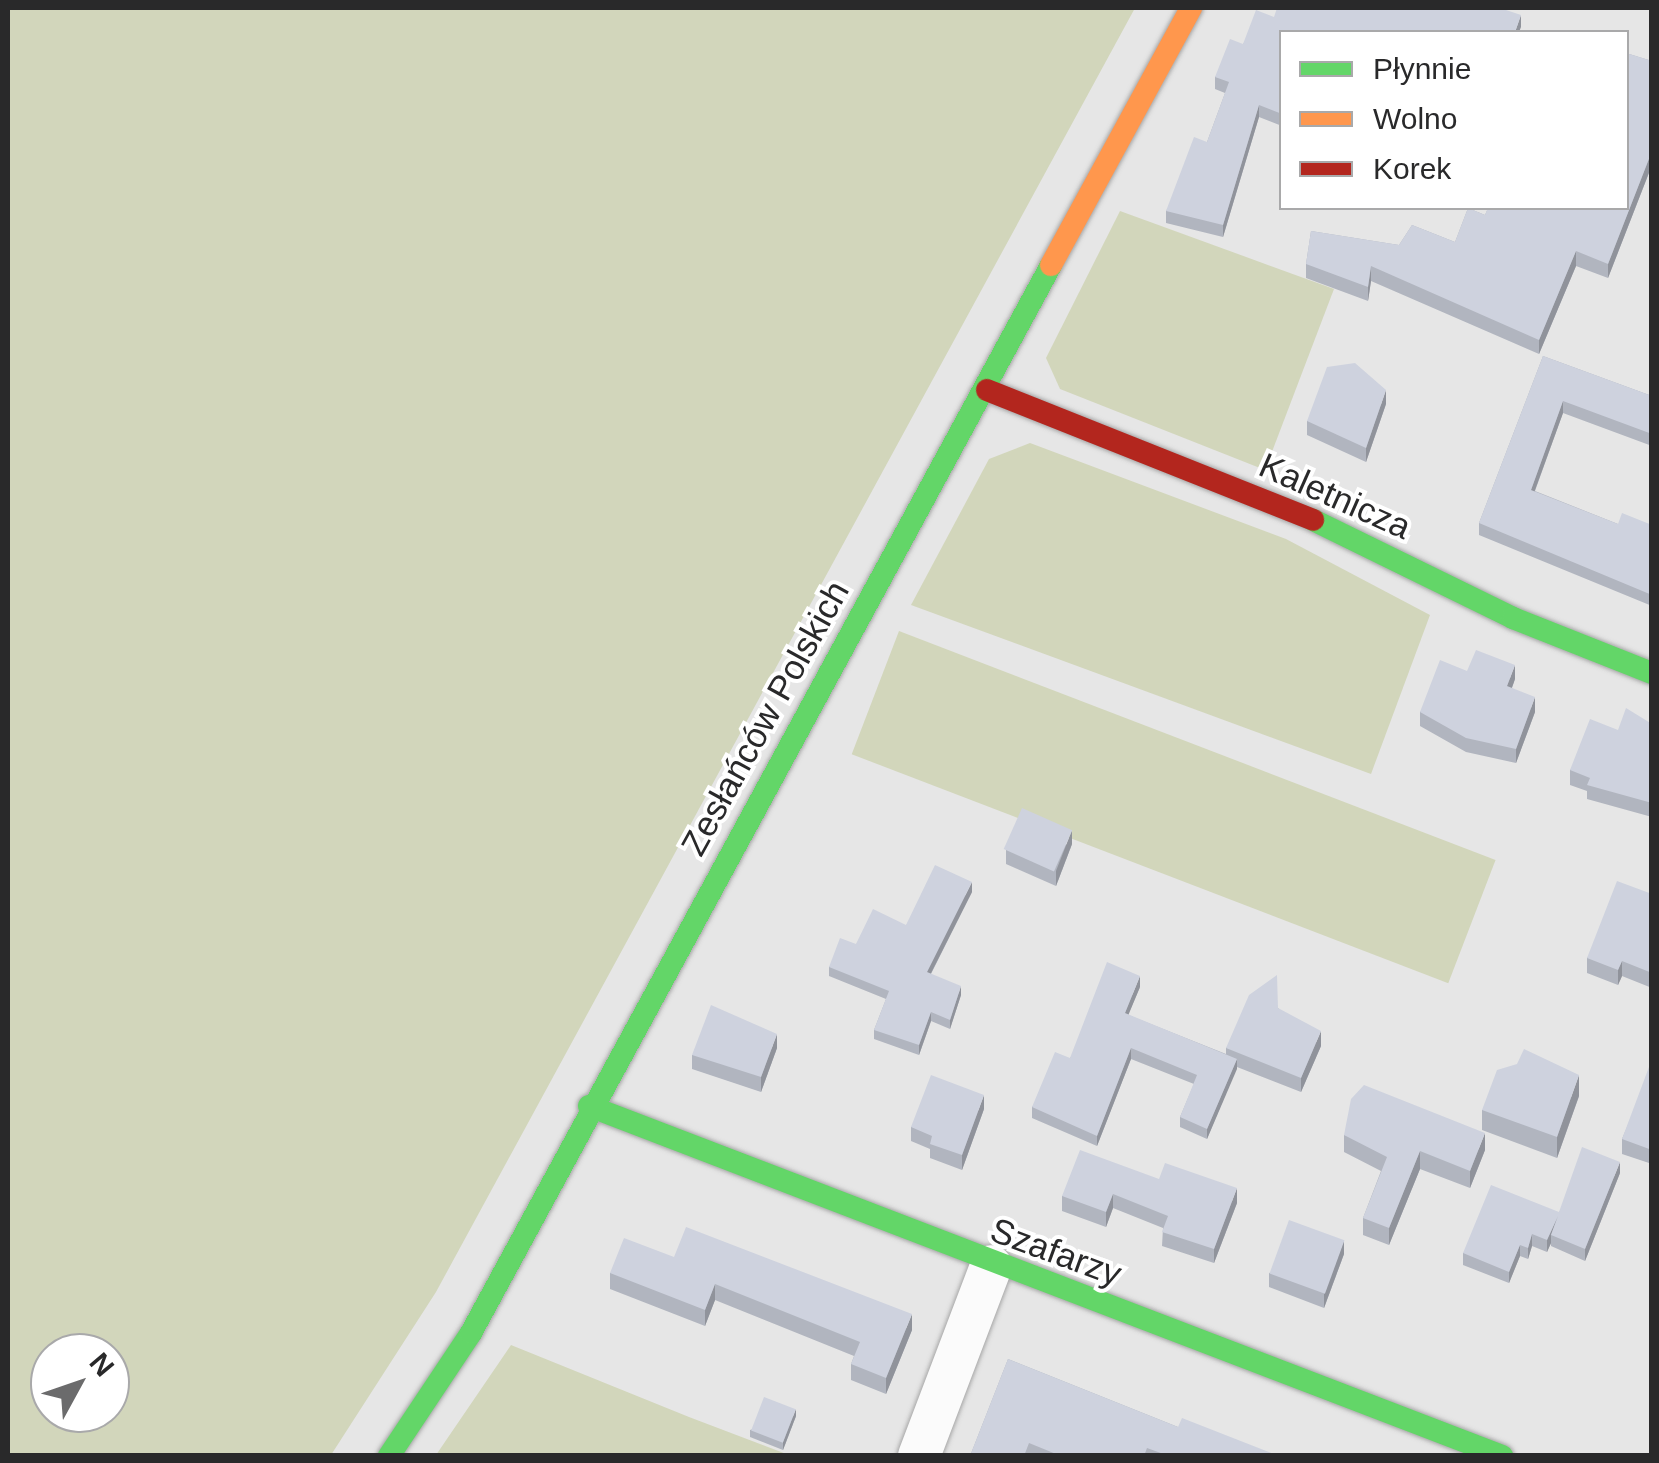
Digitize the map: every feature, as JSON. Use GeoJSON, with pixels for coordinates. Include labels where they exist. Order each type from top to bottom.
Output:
{"type":"FeatureCollection","features":[{"type":"Feature","properties":{"kind":"street","name":"Zesłańców Polskich"},"geometry":{"type":"LineString","coordinates":[[390,1456],[471,1333],[588,1106],[987,390],[1190,8]]}},
{"type":"Feature","properties":{"kind":"street","name":"Kaletnicza"},"geometry":{"type":"LineString","coordinates":[[987,390],[1279,505],[1513,618],[1652,672]]}},
{"type":"Feature","properties":{"kind":"street","name":"Szafarzy"},"geometry":{"type":"LineString","coordinates":[[588,1106],[992,1266],[1502,1456]]}},
{"type":"Feature","properties":{"kind":"street"},"geometry":{"type":"LineString","coordinates":[[920,1456],[992,1266]]}},
{"type":"Feature","properties":{"kind":"green space"},"geometry":{"type":"Polygon","coordinates":[[[8,8],[1135,8],[436,1292],[331,1455],[8,1455],[8,8]]]}},
{"type":"Feature","properties":{"kind":"green space"},"geometry":{"type":"Polygon","coordinates":[[[1120,211],[1334,289],[1265,470],[1060,389],[1046,358],[1120,211]]]}},
{"type":"Feature","properties":{"kind":"green space"},"geometry":{"type":"Polygon","coordinates":[[[1030,443],[1286,539],[1430,615],[1371,774],[911,605],[989,459],[1030,443]]]}},
{"type":"Feature","properties":{"kind":"green space"},"geometry":{"type":"Polygon","coordinates":[[[899,631],[1496,860],[1448,983],[852,754],[899,631]]]}},
{"type":"Feature","properties":{"kind":"green space"},"geometry":{"type":"Polygon","coordinates":[[[511,1345],[689,1417],[789,1455],[436,1455],[511,1345]]]}},
{"type":"Feature","properties":{"kind":"building"},"geometry":{"type":"Polygon","coordinates":[[[1277,8],[1500,8],[1521,15],[1516,30],[1279,30],[1279,113],[1259,105],[1223,225],[1166,211],[1194,137],[1207,142],[1229,82],[1215,77],[1230,39],[1243,44],[1256,10],[1274,17],[1277,8]]]}},
{"type":"Feature","properties":{"kind":"building"},"geometry":{"type":"Polygon","coordinates":[[[1629,54],[1652,61],[1652,151],[1608,264],[1576,251],[1539,340],[1371,266],[1368,287],[1306,264],[1311,231],[1399,245],[1412,225],[1455,242],[1467,210],[1485,215],[1487,210],[1629,210],[1629,54]]]}},
{"type":"Feature","properties":{"kind":"building"},"geometry":{"type":"Polygon","coordinates":[[[1543,356],[1652,396],[1652,434],[1563,401],[1531,490],[1618,524],[1622,513],[1652,525],[1652,595],[1479,523],[1543,356]]]}},
{"type":"Feature","properties":{"kind":"building"},"geometry":{"type":"Polygon","coordinates":[[[1355,363],[1386,390],[1366,448],[1307,421],[1327,367],[1355,363]]]}},
{"type":"Feature","properties":{"kind":"building"},"geometry":{"type":"Polygon","coordinates":[[[1476,650],[1515,665],[1507,686],[1535,697],[1516,749],[1466,738],[1420,712],[1440,660],[1467,671],[1476,650]]]}},
{"type":"Feature","properties":{"kind":"building"},"geometry":{"type":"Polygon","coordinates":[[[1626,708],[1652,724],[1652,803],[1587,785],[1590,778],[1570,770],[1590,719],[1618,730],[1626,708]]]}},
{"type":"Feature","properties":{"kind":"building"},"geometry":{"type":"Polygon","coordinates":[[[1022,808],[1072,830],[1054,871],[1004,849],[1022,808]]]}},
{"type":"Feature","properties":{"kind":"building"},"geometry":{"type":"Polygon","coordinates":[[[935,865],[972,882],[927,972],[961,986],[950,1020],[931,1012],[919,1045],[874,1030],[889,991],[829,967],[840,938],[856,944],[873,909],[906,925],[935,865]]]}},
{"type":"Feature","properties":{"kind":"building"},"geometry":{"type":"Polygon","coordinates":[[[1617,881],[1652,894],[1652,973],[1622,961],[1618,970],[1587,958],[1617,881]]]}},
{"type":"Feature","properties":{"kind":"building"},"geometry":{"type":"Polygon","coordinates":[[[1107,962],[1140,976],[1125,1013],[1237,1059],[1207,1129],[1180,1117],[1197,1075],[1131,1048],[1097,1136],[1032,1107],[1055,1052],[1070,1058],[1107,962]]]}},
{"type":"Feature","properties":{"kind":"building"},"geometry":{"type":"Polygon","coordinates":[[[1277,975],[1278,1008],[1321,1031],[1301,1078],[1226,1048],[1249,995],[1277,975]]]}},
{"type":"Feature","properties":{"kind":"building"},"geometry":{"type":"Polygon","coordinates":[[[711,1005],[777,1034],[761,1077],[692,1055],[711,1005]]]}},
{"type":"Feature","properties":{"kind":"building"},"geometry":{"type":"Polygon","coordinates":[[[1524,1049],[1579,1075],[1557,1137],[1482,1110],[1497,1070],[1517,1064],[1524,1049]]]}},
{"type":"Feature","properties":{"kind":"building"},"geometry":{"type":"Polygon","coordinates":[[[1649,1067],[1652,1068],[1652,1150],[1622,1139],[1649,1067]]]}},
{"type":"Feature","properties":{"kind":"building"},"geometry":{"type":"Polygon","coordinates":[[[931,1075],[984,1095],[962,1155],[930,1144],[932,1136],[911,1127],[931,1075]]]}},
{"type":"Feature","properties":{"kind":"building"},"geometry":{"type":"Polygon","coordinates":[[[1364,1085],[1485,1133],[1470,1171],[1420,1151],[1389,1228],[1363,1218],[1387,1157],[1344,1135],[1351,1099],[1364,1085]]]}},
{"type":"Feature","properties":{"kind":"building"},"geometry":{"type":"Polygon","coordinates":[[[1582,1147],[1620,1162],[1585,1249],[1551,1235],[1558,1216],[1547,1240],[1532,1234],[1528,1248],[1520,1245],[1509,1272],[1463,1253],[1491,1185],[1559,1212],[1582,1147]]]}},
{"type":"Feature","properties":{"kind":"building"},"geometry":{"type":"Polygon","coordinates":[[[1080,1150],[1159,1179],[1165,1163],[1237,1188],[1214,1249],[1162,1232],[1168,1216],[1113,1194],[1106,1212],[1062,1196],[1080,1150]]]}},
{"type":"Feature","properties":{"kind":"building"},"geometry":{"type":"Polygon","coordinates":[[[1289,1220],[1344,1240],[1325,1294],[1270,1274],[1289,1220]]]}},
{"type":"Feature","properties":{"kind":"building"},"geometry":{"type":"Polygon","coordinates":[[[686,1227],[912,1314],[886,1378],[851,1364],[860,1342],[715,1284],[705,1310],[610,1273],[624,1238],[674,1257],[686,1227]]]}},
{"type":"Feature","properties":{"kind":"building"},"geometry":{"type":"Polygon","coordinates":[[[1008,1359],[1178,1427],[1182,1418],[1279,1456],[1169,1456],[1147,1448],[1144,1456],[1061,1456],[1029,1443],[1024,1456],[970,1456],[1008,1359]]]}},
{"type":"Feature","properties":{"kind":"building"},"geometry":{"type":"Polygon","coordinates":[[[764,1397],[796,1409],[783,1443],[751,1431],[764,1397]]]}},
{"type":"Feature","properties":{"kind":"traffic: fast"},"geometry":{"type":"LineString","coordinates":[[389,1456],[471,1333],[1051,265]]}},
{"type":"Feature","properties":{"kind":"traffic: fast"},"geometry":{"type":"LineString","coordinates":[[1313,520],[1513,618],[1652,673]]}},
{"type":"Feature","properties":{"kind":"traffic: fast"},"geometry":{"type":"LineString","coordinates":[[589,1106],[1502,1456]]}},
{"type":"Feature","properties":{"kind":"traffic: slow"},"geometry":{"type":"LineString","coordinates":[[1051,265],[1191,8]]}},
{"type":"Feature","properties":{"kind":"traffic: jam"},"geometry":{"type":"LineString","coordinates":[[987,390],[1313,520]]}}]}
